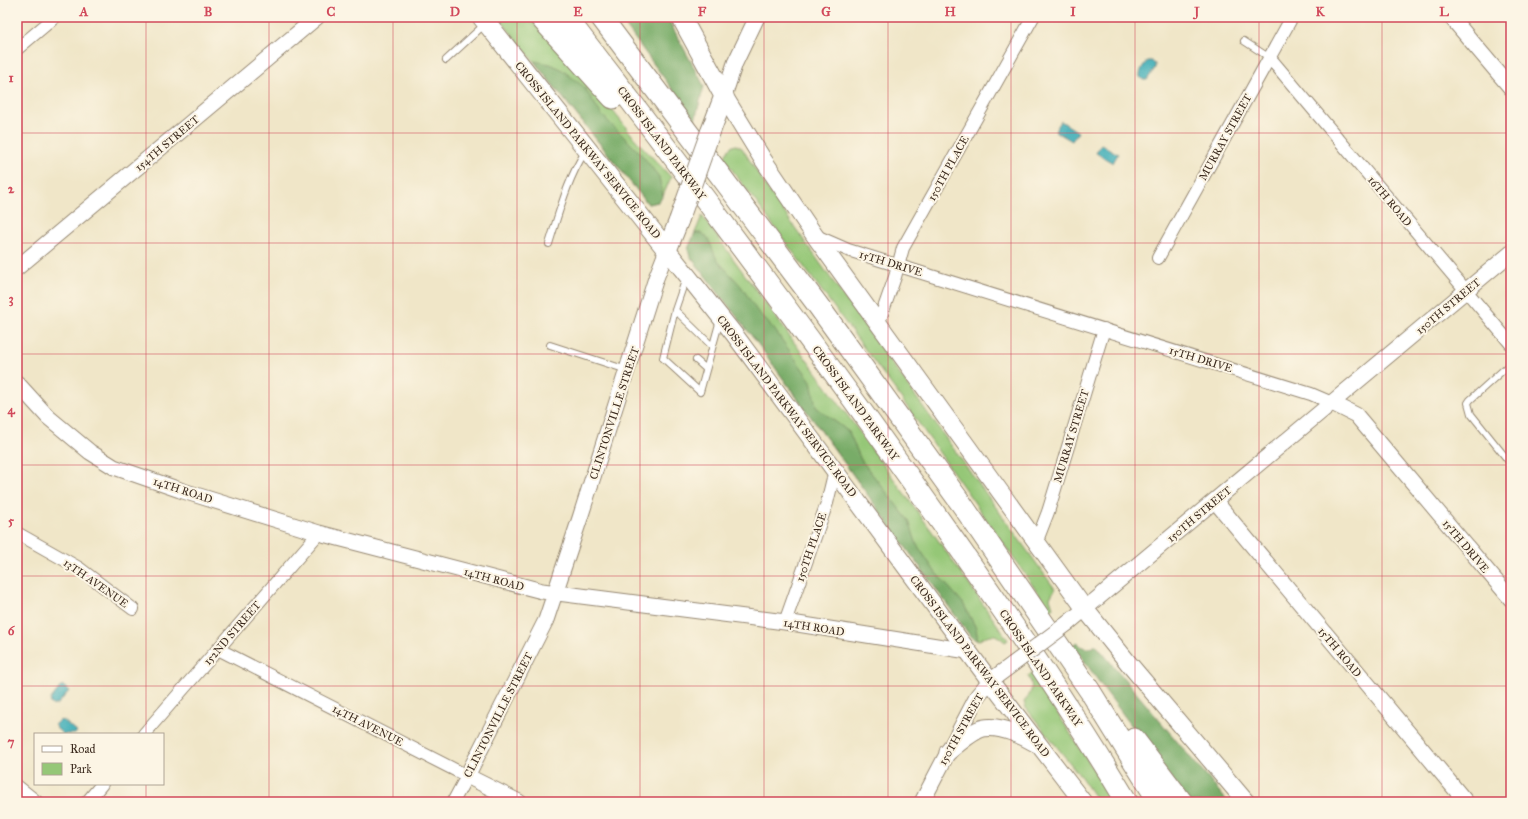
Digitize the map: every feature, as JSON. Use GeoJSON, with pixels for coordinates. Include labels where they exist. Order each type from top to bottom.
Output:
{"type":"FeatureCollection","features":[{"type":"Feature","properties":{"kind":"highway"},"geometry":{"type":"LineString","coordinates":[[540,17],[713,210]]}},
{"type":"Feature","properties":{"kind":"highway","name":"CROSS ISLAND PARKWAY"},"geometry":{"type":"LineString","coordinates":[[566,17],[836,375],[969,561],[1051,682],[1127,802]]}},
{"type":"Feature","properties":{"kind":"highway"},"geometry":{"type":"LineString","coordinates":[[601,17],[822,310],[959,500],[1020,587],[1103,712],[1158,802]]}},
{"type":"Feature","properties":{"kind":"highway"},"geometry":{"type":"LineString","coordinates":[[1020,587],[1182,802]]}},
{"type":"Feature","properties":{"kind":"main road"},"geometry":{"type":"LineString","coordinates":[[681,17],[724,96],[762,158],[878,325],[1085,609],[1130,665],[1246,802]]}},
{"type":"Feature","properties":{"kind":"main road","name":"CROSS ISLAND PARKWAY SERVICE ROAD"},"geometry":{"type":"LineString","coordinates":[[484,20],[721,316],[990,681],[1083,802]]}},
{"type":"Feature","properties":{"kind":"main road","name":"CLINTONVILLE STREET"},"geometry":{"type":"LineString","coordinates":[[668,250],[724,96]]}},
{"type":"Feature","properties":{"kind":"main road"},"geometry":{"type":"LineString","coordinates":[[948,752],[976,731],[984,728],[1002,729],[1027,738],[1040,745]]}},
{"type":"Feature","properties":{"kind":"street"},"geometry":{"type":"LineString","coordinates":[[17,49],[55,17]]}},
{"type":"Feature","properties":{"kind":"street","name":"154TH STREET"},"geometry":{"type":"LineString","coordinates":[[17,268],[317,17]]}},
{"type":"Feature","properties":{"kind":"street","name":"CLINTONVILLE STREET"},"geometry":{"type":"LineString","coordinates":[[724,96],[735,62],[757,17]]}},
{"type":"Feature","properties":{"kind":"street","name":"150TH PLACE"},"geometry":{"type":"LineString","coordinates":[[878,325],[903,248],[1033,17]]}},
{"type":"Feature","properties":{"kind":"street","name":"MURRAY STREET"},"geometry":{"type":"LineString","coordinates":[[1158,258],[1292,17]]}},
{"type":"Feature","properties":{"kind":"street"},"geometry":{"type":"LineString","coordinates":[[1451,17],[1511,88]]}},
{"type":"Feature","properties":{"kind":"street","name":"16TH ROAD"},"geometry":{"type":"LineString","coordinates":[[1270,58],[1511,344]]}},
{"type":"Feature","properties":{"kind":"street","name":"15TH DRIVE"},"geometry":{"type":"LineString","coordinates":[[815,236],[848,250],[898,266],[1304,391],[1356,415],[1511,599]]}},
{"type":"Feature","properties":{"kind":"street","name":"CLINTONVILLE STREET"},"geometry":{"type":"LineString","coordinates":[[453,802],[546,620],[656,278],[668,250]]}},
{"type":"Feature","properties":{"kind":"street","name":"150TH STREET"},"geometry":{"type":"LineString","coordinates":[[922,802],[978,695],[990,681],[1068,623],[1511,253]]}},
{"type":"Feature","properties":{"kind":"street","name":"MURRAY STREET"},"geometry":{"type":"LineString","coordinates":[[1036,543],[1048,512],[1104,329]]}},
{"type":"Feature","properties":{"kind":"street","name":"14TH ROAD"},"geometry":{"type":"LineString","coordinates":[[17,383],[48,417],[90,452],[114,467],[180,490],[319,533],[542,591],[785,622],[968,651]]}},
{"type":"Feature","properties":{"kind":"street","name":"150TH PLACE"},"geometry":{"type":"LineString","coordinates":[[785,622],[827,503],[834,470]]}},
{"type":"Feature","properties":{"kind":"street","name":"15TH ROAD"},"geometry":{"type":"LineString","coordinates":[[1214,501],[1466,802]]}},
{"type":"Feature","properties":{"kind":"street","name":"13TH AVENUE"},"geometry":{"type":"LineString","coordinates":[[17,533],[79,568],[134,609]]}},
{"type":"Feature","properties":{"kind":"street","name":"152ND STREET"},"geometry":{"type":"LineString","coordinates":[[145,733],[319,533]]}},
{"type":"Feature","properties":{"kind":"street","name":"14TH AVENUE"},"geometry":{"type":"LineString","coordinates":[[218,649],[519,802]]}},
{"type":"Feature","properties":{"kind":"street"},"geometry":{"type":"LineString","coordinates":[[87,802],[101,785]]}},
{"type":"Feature","properties":{"kind":"street"},"geometry":{"type":"LineString","coordinates":[[17,786],[36,802]]}},
{"type":"Feature","properties":{"kind":"lane"},"geometry":{"type":"LineString","coordinates":[[446,60],[484,20]]}},
{"type":"Feature","properties":{"kind":"lane"},"geometry":{"type":"LineString","coordinates":[[1244,41],[1270,58]]}},
{"type":"Feature","properties":{"kind":"lane"},"geometry":{"type":"LineString","coordinates":[[549,244],[574,172],[588,149]]}},
{"type":"Feature","properties":{"kind":"lane"},"geometry":{"type":"LineString","coordinates":[[687,275],[675,310],[671,337],[663,358],[700,392],[721,316]]}},
{"type":"Feature","properties":{"kind":"lane"},"geometry":{"type":"LineString","coordinates":[[675,310],[712,346]]}},
{"type":"Feature","properties":{"kind":"lane"},"geometry":{"type":"LineString","coordinates":[[550,345],[627,370]]}},
{"type":"Feature","properties":{"kind":"lane"},"geometry":{"type":"LineString","coordinates":[[696,360],[706,369]]}},
{"type":"Feature","properties":{"kind":"lane"},"geometry":{"type":"LineString","coordinates":[[1511,363],[1468,403],[1471,414],[1511,464]]}},
{"type":"Feature","properties":{"kind":"green space"},"geometry":{"type":"Polygon","coordinates":[[[498,17],[529,17],[597,91],[636,140],[671,177],[663,196],[658,202],[648,204],[498,17]]]}},
{"type":"Feature","properties":{"kind":"green space"},"geometry":{"type":"Polygon","coordinates":[[[619,17],[667,17],[704,86],[695,120],[619,17]]]}},
{"type":"Feature","properties":{"kind":"green space"},"geometry":{"type":"Polygon","coordinates":[[[534,61],[550,64],[561,69],[584,87],[601,114],[642,155],[659,177],[663,196],[658,202],[648,204],[534,61]]]}},
{"type":"Feature","properties":{"kind":"green space"},"geometry":{"type":"Polygon","coordinates":[[[736,145],[742,148],[767,188],[856,314],[1055,589],[1050,598],[1053,608],[1050,610],[896,391],[724,159],[729,148],[736,145]]]}},
{"type":"Feature","properties":{"kind":"green space"},"geometry":{"type":"Polygon","coordinates":[[[702,216],[931,530],[1008,640],[1005,642],[995,635],[986,636],[978,641],[971,637],[758,344],[690,256],[688,249],[702,216]]]}},
{"type":"Feature","properties":{"kind":"green space"},"geometry":{"type":"Polygon","coordinates":[[[695,233],[702,233],[708,238],[717,260],[741,286],[757,311],[774,329],[811,381],[816,407],[849,432],[861,460],[909,521],[917,545],[936,573],[963,603],[976,628],[978,641],[971,637],[758,344],[690,256],[688,249],[695,233]]]}},
{"type":"Feature","properties":{"kind":"green space"},"geometry":{"type":"Polygon","coordinates":[[[1077,642],[1086,648],[1096,645],[1228,802],[1189,802],[1104,689],[1073,645],[1077,642]]]}},
{"type":"Feature","properties":{"kind":"green space"},"geometry":{"type":"Polygon","coordinates":[[[1032,673],[1114,802],[1098,802],[1081,777],[1026,708],[1024,702],[1029,696],[1031,689],[1031,683],[1028,676],[1032,673]]]}},
{"type":"Feature","properties":{"kind":"water"},"geometry":{"type":"Polygon","coordinates":[[[1148,61],[1152,61],[1155,64],[1155,68],[1147,80],[1143,80],[1140,77],[1140,73],[1143,66],[1148,61]]]}},
{"type":"Feature","properties":{"kind":"water"},"geometry":{"type":"Polygon","coordinates":[[[1061,121],[1078,132],[1072,141],[1055,131],[1061,121]]]}},
{"type":"Feature","properties":{"kind":"water"},"geometry":{"type":"Polygon","coordinates":[[[1101,144],[1118,154],[1113,163],[1096,153],[1101,144]]]}},
{"type":"Feature","properties":{"kind":"water"},"geometry":{"type":"Polygon","coordinates":[[[62,685],[69,691],[57,705],[55,704],[54,706],[50,703],[50,700],[62,685]]]}},
{"type":"Feature","properties":{"kind":"water"},"geometry":{"type":"Polygon","coordinates":[[[60,720],[63,720],[77,732],[62,733],[55,725],[60,720]]]}}]}
